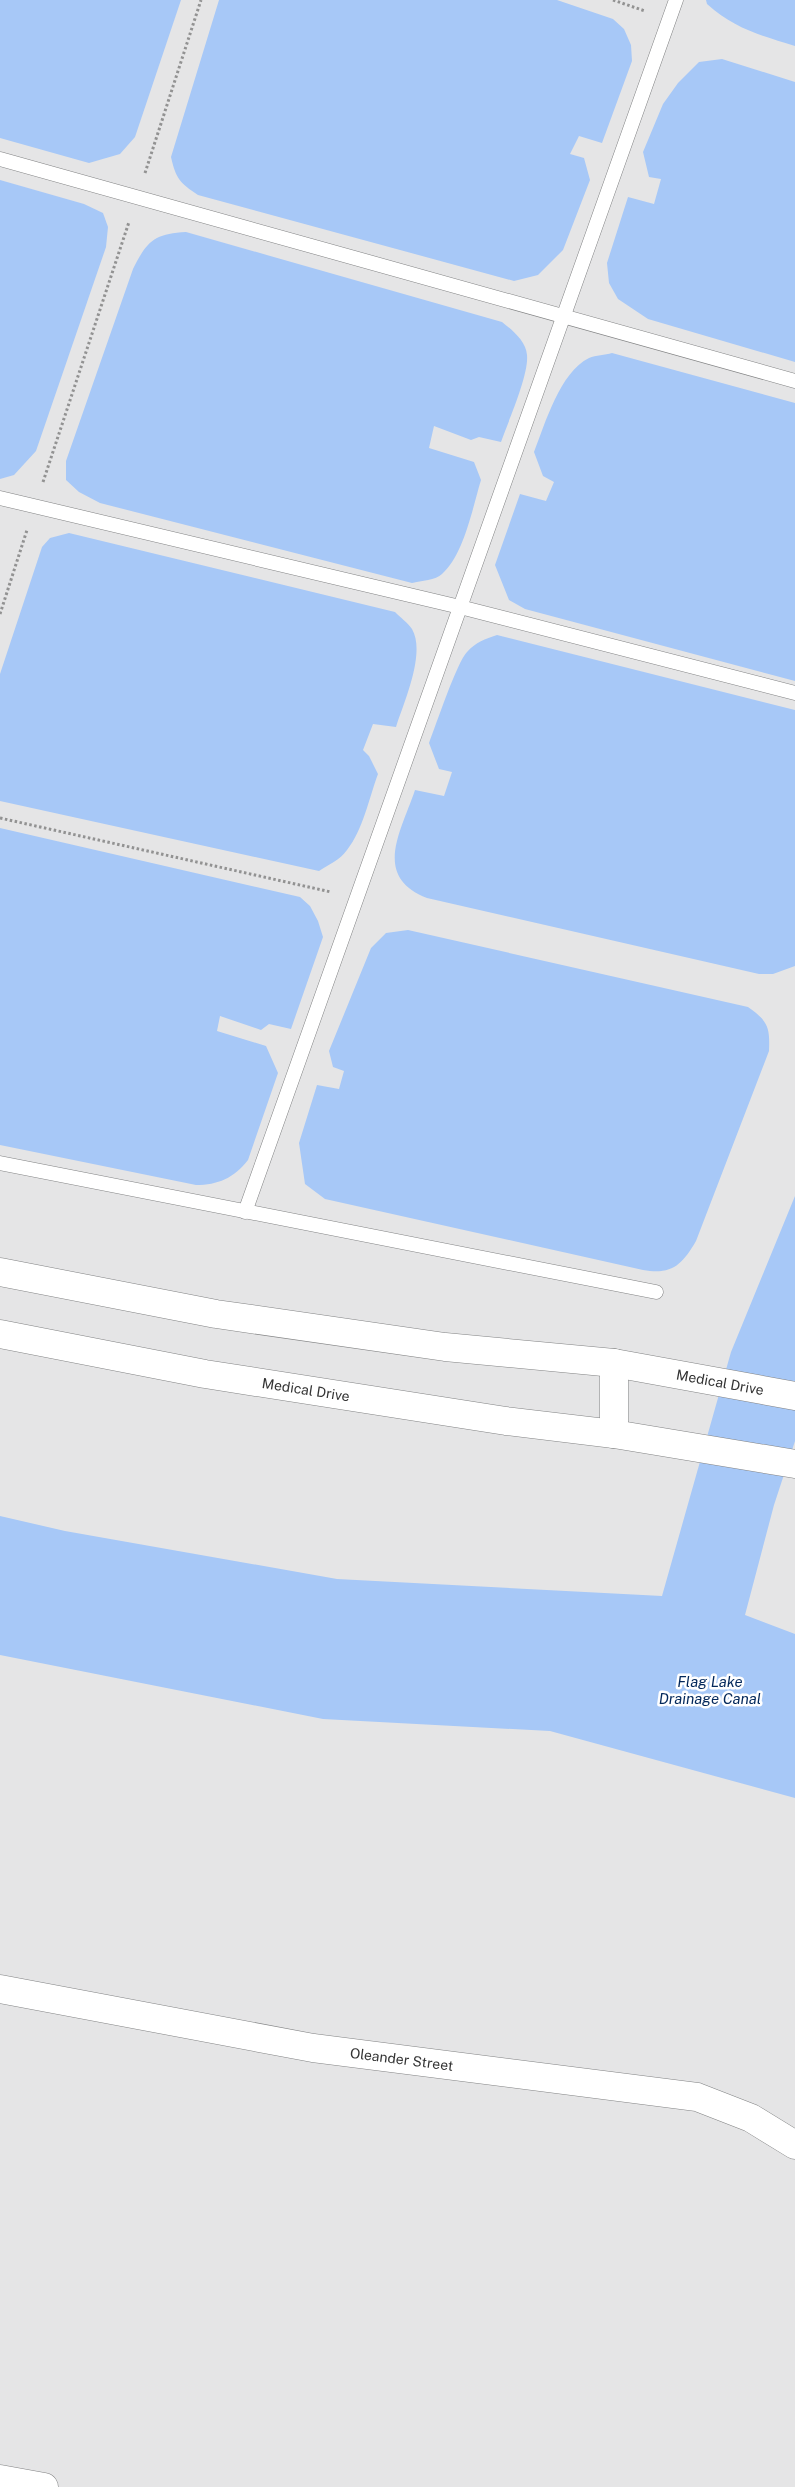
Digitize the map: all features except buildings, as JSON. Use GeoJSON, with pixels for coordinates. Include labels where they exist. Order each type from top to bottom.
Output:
{"type":"FeatureCollection","features":[{"type":"Feature","properties":{"kind":"street","name":"Medical Drive"},"geometry":{"type":"LineString","coordinates":[[0,1272],[216,1314],[445,1347],[614,1363],[795,1396]]}},
{"type":"Feature","properties":{"kind":"street","name":"Medical Drive"},"geometry":{"type":"LineString","coordinates":[[0,1334],[205,1374],[506,1421],[623,1435],[795,1464]]}},
{"type":"Feature","properties":{"kind":"street"},"geometry":{"type":"LineString","coordinates":[[614,1363],[623,1435]]}},
{"type":"Feature","properties":{"kind":"street","name":"Oleander Street"},"geometry":{"type":"LineString","coordinates":[[0,1989],[313,2048],[697,2097],[750,2118],[795,2145]]}},
{"type":"Feature","properties":{"kind":"street"},"geometry":{"type":"LineString","coordinates":[[0,2479],[44,2487]]}},
{"type":"Feature","properties":{"kind":"lane"},"geometry":{"type":"LineString","coordinates":[[245,1212],[676,0]]}},
{"type":"Feature","properties":{"kind":"lane"},"geometry":{"type":"LineString","coordinates":[[0,159],[795,381]]}},
{"type":"Feature","properties":{"kind":"lane"},"geometry":{"type":"LineString","coordinates":[[0,498],[460,607],[795,693]]}},
{"type":"Feature","properties":{"kind":"lane"},"geometry":{"type":"LineString","coordinates":[[0,1163],[656,1292]]}},
{"type":"Feature","properties":{"kind":"path"},"geometry":{"type":"LineString","coordinates":[[0,614],[201,0]]}},
{"type":"Feature","properties":{"kind":"path"},"geometry":{"type":"LineString","coordinates":[[613,0],[669,19]]}},
{"type":"Feature","properties":{"kind":"path"},"geometry":{"type":"LineString","coordinates":[[0,818],[357,898]]}},
{"type":"Feature","properties":{"kind":"water"},"geometry":{"type":"Polygon","coordinates":[[[0,0],[181,0],[135,137],[120,154],[89,163],[0,138],[0,0]]]}},
{"type":"Feature","properties":{"kind":"water"},"geometry":{"type":"Polygon","coordinates":[[[219,0],[557,0],[613,19],[624,29],[631,45],[632,61],[602,143],[579,136],[570,154],[584,158],[590,180],[563,250],[538,275],[514,281],[198,195],[192,191],[177,176],[171,157],[219,0]]]}},
{"type":"Feature","properties":{"kind":"water"},"geometry":{"type":"Polygon","coordinates":[[[706,0],[795,0],[795,46],[759,34],[728,20],[707,4],[706,0]]]}},
{"type":"Feature","properties":{"kind":"water"},"geometry":{"type":"Polygon","coordinates":[[[722,59],[795,82],[795,362],[648,319],[618,299],[609,283],[607,263],[628,197],[654,204],[661,179],[649,177],[643,152],[663,104],[678,83],[699,62],[722,59]]]}},
{"type":"Feature","properties":{"kind":"water"},"geometry":{"type":"Polygon","coordinates":[[[0,180],[84,204],[103,213],[108,227],[106,247],[36,451],[14,475],[0,479],[0,180]]]}},
{"type":"Feature","properties":{"kind":"water"},"geometry":{"type":"Polygon","coordinates":[[[186,232],[502,322],[514,332],[524,345],[527,355],[525,374],[501,442],[479,437],[471,440],[434,426],[429,448],[474,462],[481,480],[462,543],[450,566],[442,574],[432,579],[412,583],[100,503],[79,492],[66,480],[66,461],[133,269],[147,246],[153,241],[166,235],[186,232]]]}},
{"type":"Feature","properties":{"kind":"water"},"geometry":{"type":"Polygon","coordinates":[[[612,353],[795,403],[795,681],[525,609],[509,600],[495,565],[520,494],[546,501],[554,482],[543,476],[534,452],[549,414],[562,387],[579,365],[589,358],[612,353]]]}},
{"type":"Feature","properties":{"kind":"water"},"geometry":{"type":"Polygon","coordinates":[[[69,533],[395,612],[412,629],[416,639],[417,651],[408,691],[396,727],[373,724],[363,750],[369,756],[378,774],[365,814],[353,842],[341,857],[319,871],[0,801],[0,674],[42,547],[50,538],[69,533]]]}},
{"type":"Feature","properties":{"kind":"water"},"geometry":{"type":"Polygon","coordinates":[[[497,635],[795,710],[795,966],[773,974],[759,974],[427,898],[410,889],[400,878],[395,865],[395,852],[398,837],[415,790],[444,796],[452,772],[439,769],[429,743],[452,680],[463,658],[470,649],[477,643],[497,635]]]}},
{"type":"Feature","properties":{"kind":"water"},"geometry":{"type":"Polygon","coordinates":[[[0,828],[300,897],[310,906],[318,921],[323,937],[291,1029],[269,1024],[261,1030],[220,1016],[217,1031],[266,1046],[278,1073],[248,1160],[237,1172],[218,1182],[196,1185],[0,1145],[0,828]]]}},
{"type":"Feature","properties":{"kind":"water"},"geometry":{"type":"Polygon","coordinates":[[[408,930],[748,1007],[760,1016],[768,1030],[769,1051],[696,1241],[681,1262],[662,1271],[643,1270],[325,1199],[305,1184],[299,1143],[317,1085],[339,1089],[344,1071],[333,1067],[329,1051],[371,948],[386,933],[408,930]]]}},
{"type":"Feature","properties":{"kind":"water","name":"Flag Lake Drainage Canal"},"geometry":{"type":"Polygon","coordinates":[[[795,1196],[795,1441],[774,1505],[745,1615],[795,1634],[795,1798],[550,1731],[323,1719],[0,1655],[0,1516],[65,1531],[337,1579],[662,1596],[731,1352],[795,1196]]]}}]}
